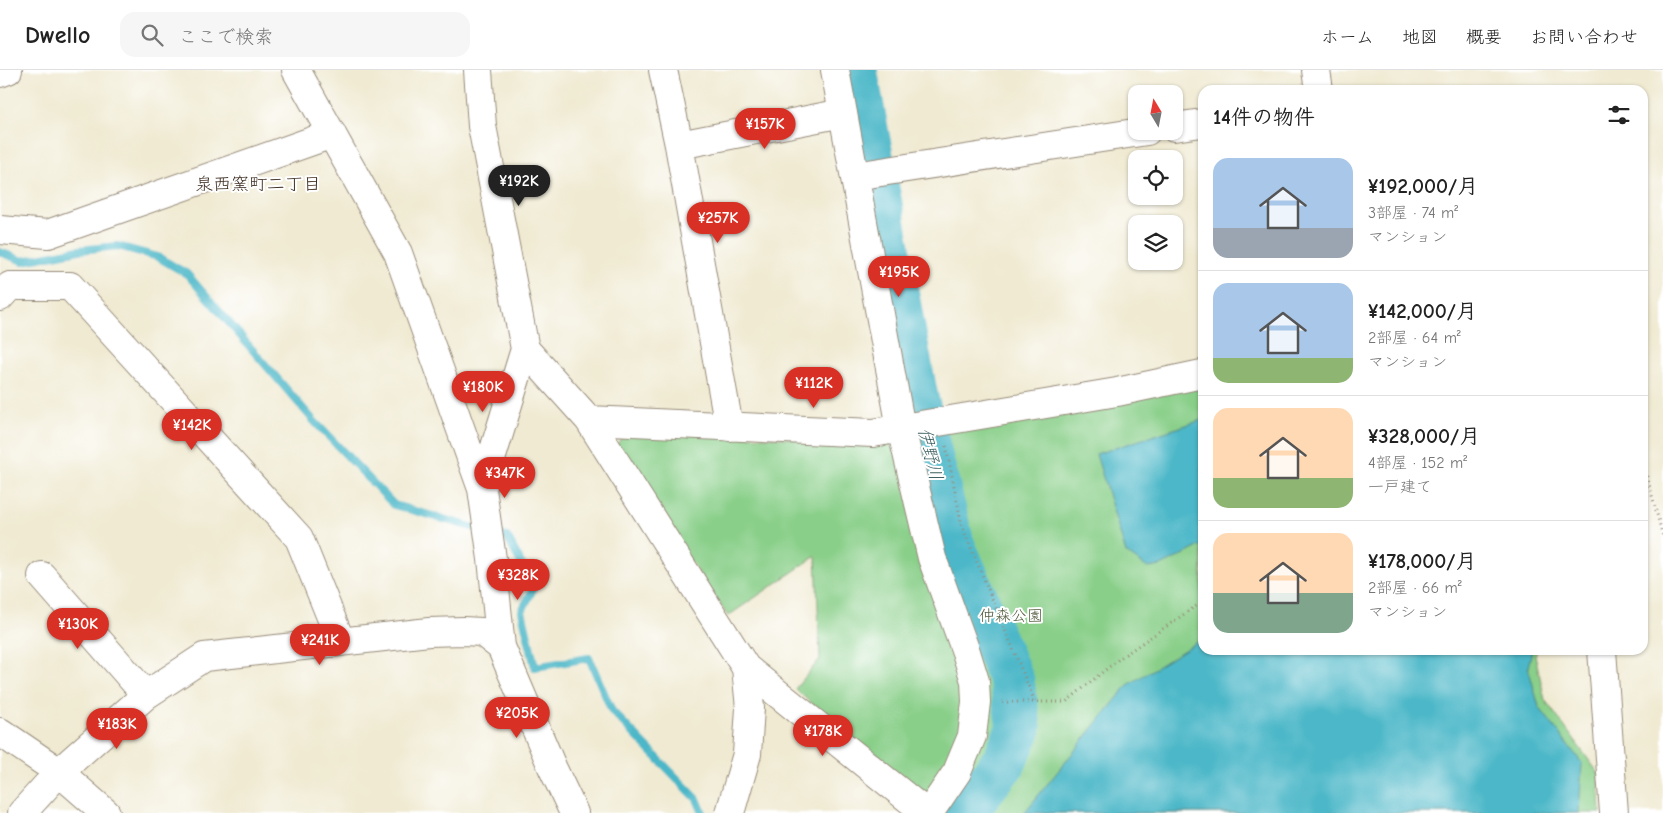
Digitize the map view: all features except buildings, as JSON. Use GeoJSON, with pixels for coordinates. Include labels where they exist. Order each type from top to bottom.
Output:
{"type":"FeatureCollection","features":[{"type":"Feature","properties":{"kind":"street"},"geometry":{"type":"LineString","coordinates":[[0,73],[8,70]]}},
{"type":"Feature","properties":{"kind":"street"},"geometry":{"type":"LineString","coordinates":[[296,70],[398,253],[484,502],[501,647],[553,769],[574,813]]}},
{"type":"Feature","properties":{"kind":"street"},"geometry":{"type":"LineString","coordinates":[[478,70],[482,126],[525,348],[484,502]]}},
{"type":"Feature","properties":{"kind":"street"},"geometry":{"type":"LineString","coordinates":[[664,70],[729,427]]}},
{"type":"Feature","properties":{"kind":"street"},"geometry":{"type":"LineString","coordinates":[[525,348],[589,420],[746,668],[928,813],[957,772],[972,736],[976,702],[975,681],[932,558],[901,428],[835,70]]}},
{"type":"Feature","properties":{"kind":"street"},"geometry":{"type":"LineString","coordinates":[[1316,70],[1318,85]]}},
{"type":"Feature","properties":{"kind":"street"},"geometry":{"type":"LineString","coordinates":[[679,145],[843,113]]}},
{"type":"Feature","properties":{"kind":"street"},"geometry":{"type":"LineString","coordinates":[[1183,126],[1198,124]]}},
{"type":"Feature","properties":{"kind":"street"},"geometry":{"type":"LineString","coordinates":[[0,230],[48,234],[332,134]]}},
{"type":"Feature","properties":{"kind":"street"},"geometry":{"type":"LineString","coordinates":[[855,176],[1128,134]]}},
{"type":"Feature","properties":{"kind":"street"},"geometry":{"type":"LineString","coordinates":[[0,297],[10,286],[70,286],[299,538],[341,642]]}},
{"type":"Feature","properties":{"kind":"street"},"geometry":{"type":"LineString","coordinates":[[589,420],[873,433],[1118,392],[1198,375]]}},
{"type":"Feature","properties":{"kind":"street"},"geometry":{"type":"LineString","coordinates":[[42,576],[146,695]]}},
{"type":"Feature","properties":{"kind":"street"},"geometry":{"type":"LineString","coordinates":[[22,813],[59,772],[146,695],[204,657],[429,632],[482,632],[501,647]]}},
{"type":"Feature","properties":{"kind":"street"},"geometry":{"type":"LineString","coordinates":[[1602,655],[1614,813]]}},
{"type":"Feature","properties":{"kind":"street"},"geometry":{"type":"LineString","coordinates":[[730,813],[747,754],[750,708],[746,668]]}},
{"type":"Feature","properties":{"kind":"street"},"geometry":{"type":"LineString","coordinates":[[0,732],[59,772],[106,813]]}},
{"type":"Feature","properties":{"kind":"street"},"geometry":{"type":"LineString","coordinates":[[1595,813],[1595,784],[1611,776]]}},
{"type":"Feature","properties":{"kind":"path"},"geometry":{"type":"LineString","coordinates":[[941,422],[962,526],[1035,702]]}},
{"type":"Feature","properties":{"kind":"path"},"geometry":{"type":"LineString","coordinates":[[1648,480],[1663,537]]}},
{"type":"Feature","properties":{"kind":"path"},"geometry":{"type":"LineString","coordinates":[[976,702],[1066,702],[1120,658],[1198,605]]}},
{"type":"Feature","properties":{"kind":"green space","name":"仲森公園"},"geometry":{"type":"Polygon","coordinates":[[[1198,383],[1198,655],[1535,655],[1545,700],[1599,774],[1601,813],[938,813],[795,689],[820,659],[816,556],[728,616],[614,448],[627,431],[880,442],[1198,383]]]}},
{"type":"Feature","properties":{"kind":"water"},"geometry":{"type":"Polygon","coordinates":[[[1198,421],[1198,547],[1161,566],[1148,568],[1126,553],[1096,454],[1198,421]]]}},
{"type":"Feature","properties":{"kind":"water"},"geometry":{"type":"Polygon","coordinates":[[[1198,641],[1198,655],[1531,655],[1528,667],[1539,707],[1582,763],[1579,813],[1024,813],[1128,685],[1198,641]]]}},
{"type":"Feature","properties":{"kind":"waterway","name":"伊野川"},"geometry":{"type":"LineString","coordinates":[[855,70],[916,398],[952,544],[1012,681],[1019,728],[1004,762],[963,813]]}},
{"type":"Feature","properties":{"kind":"waterway"},"geometry":{"type":"LineString","coordinates":[[0,252],[23,261],[79,250],[118,246],[158,257],[187,274],[314,421],[394,505],[482,530]]}},
{"type":"Feature","properties":{"kind":"waterway"},"geometry":{"type":"LineString","coordinates":[[494,533],[507,537],[534,587],[522,611],[535,667],[589,658],[612,711],[697,799],[703,813]]}},
{"type":"Feature","properties":{"kind":"district","name":"泉西窯町二丁目"},"geometry":{"type":"Point","coordinates":[258,184]}}]}
